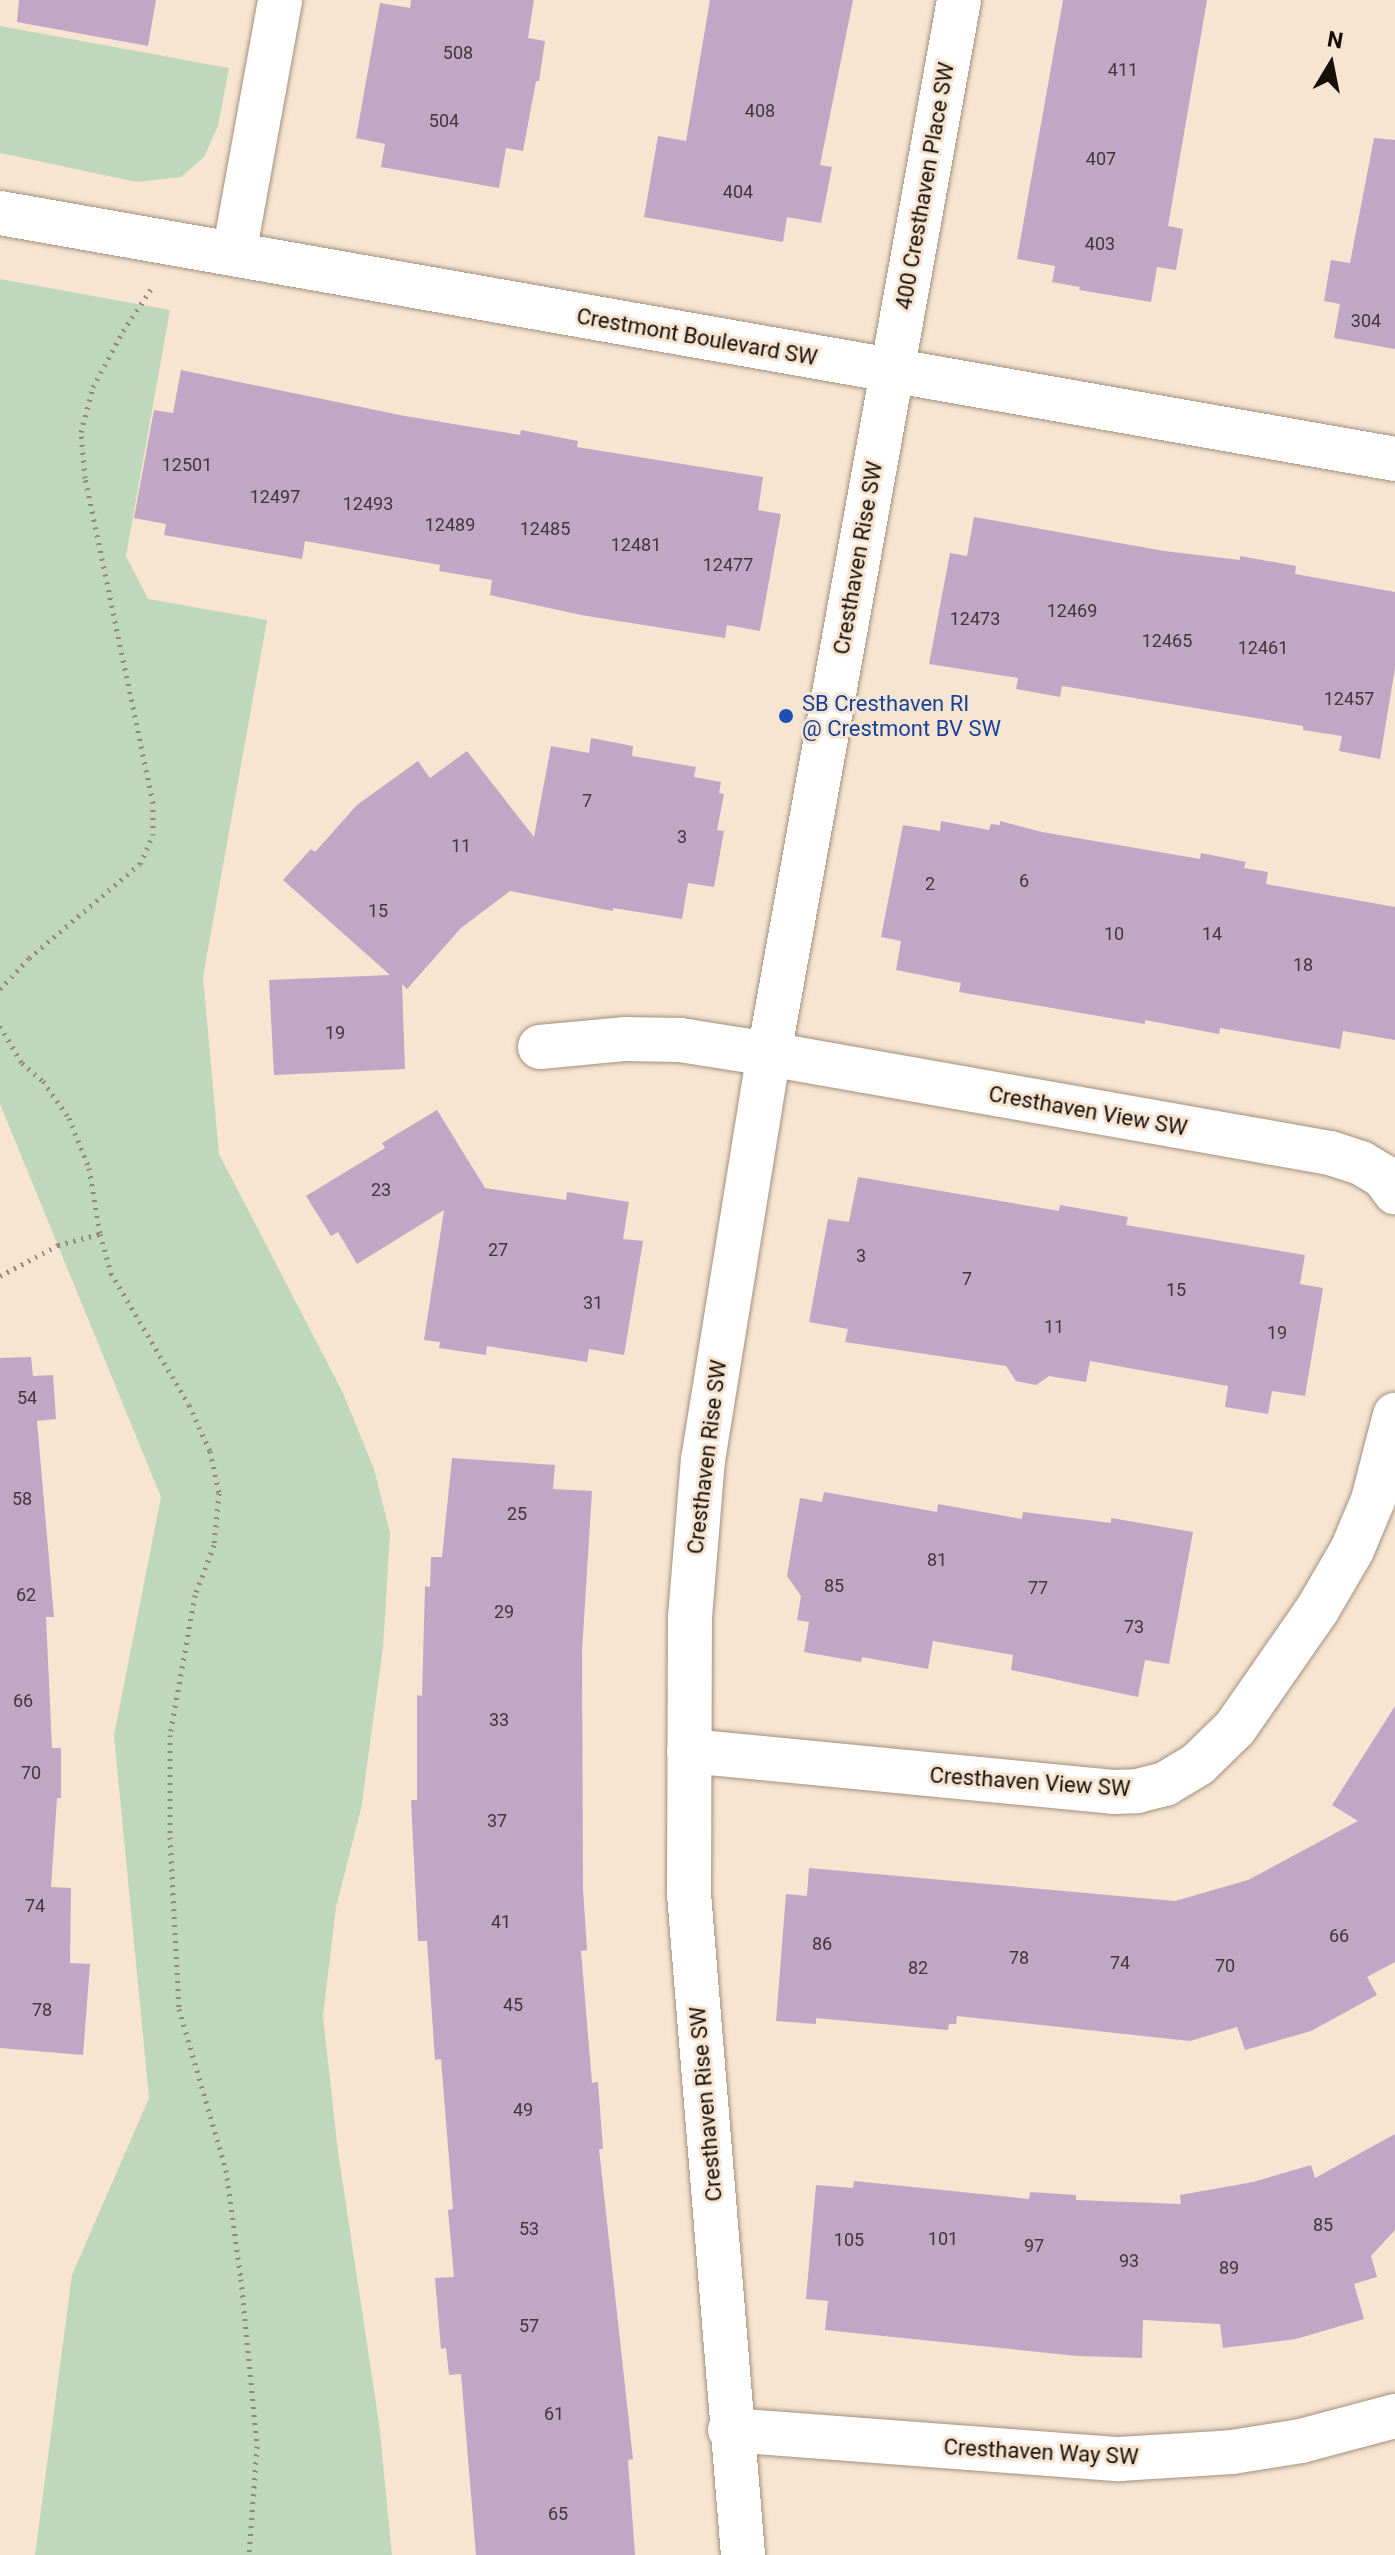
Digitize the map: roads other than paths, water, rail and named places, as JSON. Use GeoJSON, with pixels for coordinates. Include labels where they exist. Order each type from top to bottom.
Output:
{"type":"FeatureCollection","features":[{"type":"Feature","properties":{"kind":"street"},"geometry":{"type":"LineString","coordinates":[[234,254],[280,0]]}},
{"type":"Feature","properties":{"kind":"street","name":"400 Cresthaven Place SW"},"geometry":{"type":"LineString","coordinates":[[891,372],[959,0]]}},
{"type":"Feature","properties":{"kind":"street","name":"Crestmont Boulevard SW"},"geometry":{"type":"LineString","coordinates":[[0,213],[1395,459]]}},
{"type":"Feature","properties":{"kind":"street","name":"Cresthaven Rise SW"},"geometry":{"type":"LineString","coordinates":[[743,2555],[730,2430],[689,1894],[690,1617],[703,1460],[769,1054],[891,372]]}},
{"type":"Feature","properties":{"kind":"street","name":"Cresthaven View SW"},"geometry":{"type":"LineString","coordinates":[[540,1047],[624,1039],[680,1040],[769,1054],[1330,1153],[1361,1163],[1384,1177],[1395,1192]]}},
{"type":"Feature","properties":{"kind":"street","name":"Cresthaven View SW"},"geometry":{"type":"LineString","coordinates":[[689,1751],[1113,1792],[1137,1791],[1165,1784],[1198,1764],[1235,1728],[1317,1610],[1352,1550],[1373,1500],[1395,1415]]}},
{"type":"Feature","properties":{"kind":"street","name":"Cresthaven Way SW"},"geometry":{"type":"LineString","coordinates":[[730,2430],[1119,2459],[1273,2445],[1395,2416]]}},
{"type":"Feature","properties":{"kind":"place","name":"SB Cresthaven RI @ Crestmont BV SW"},"geometry":{"type":"Point","coordinates":[786,716]}}]}
